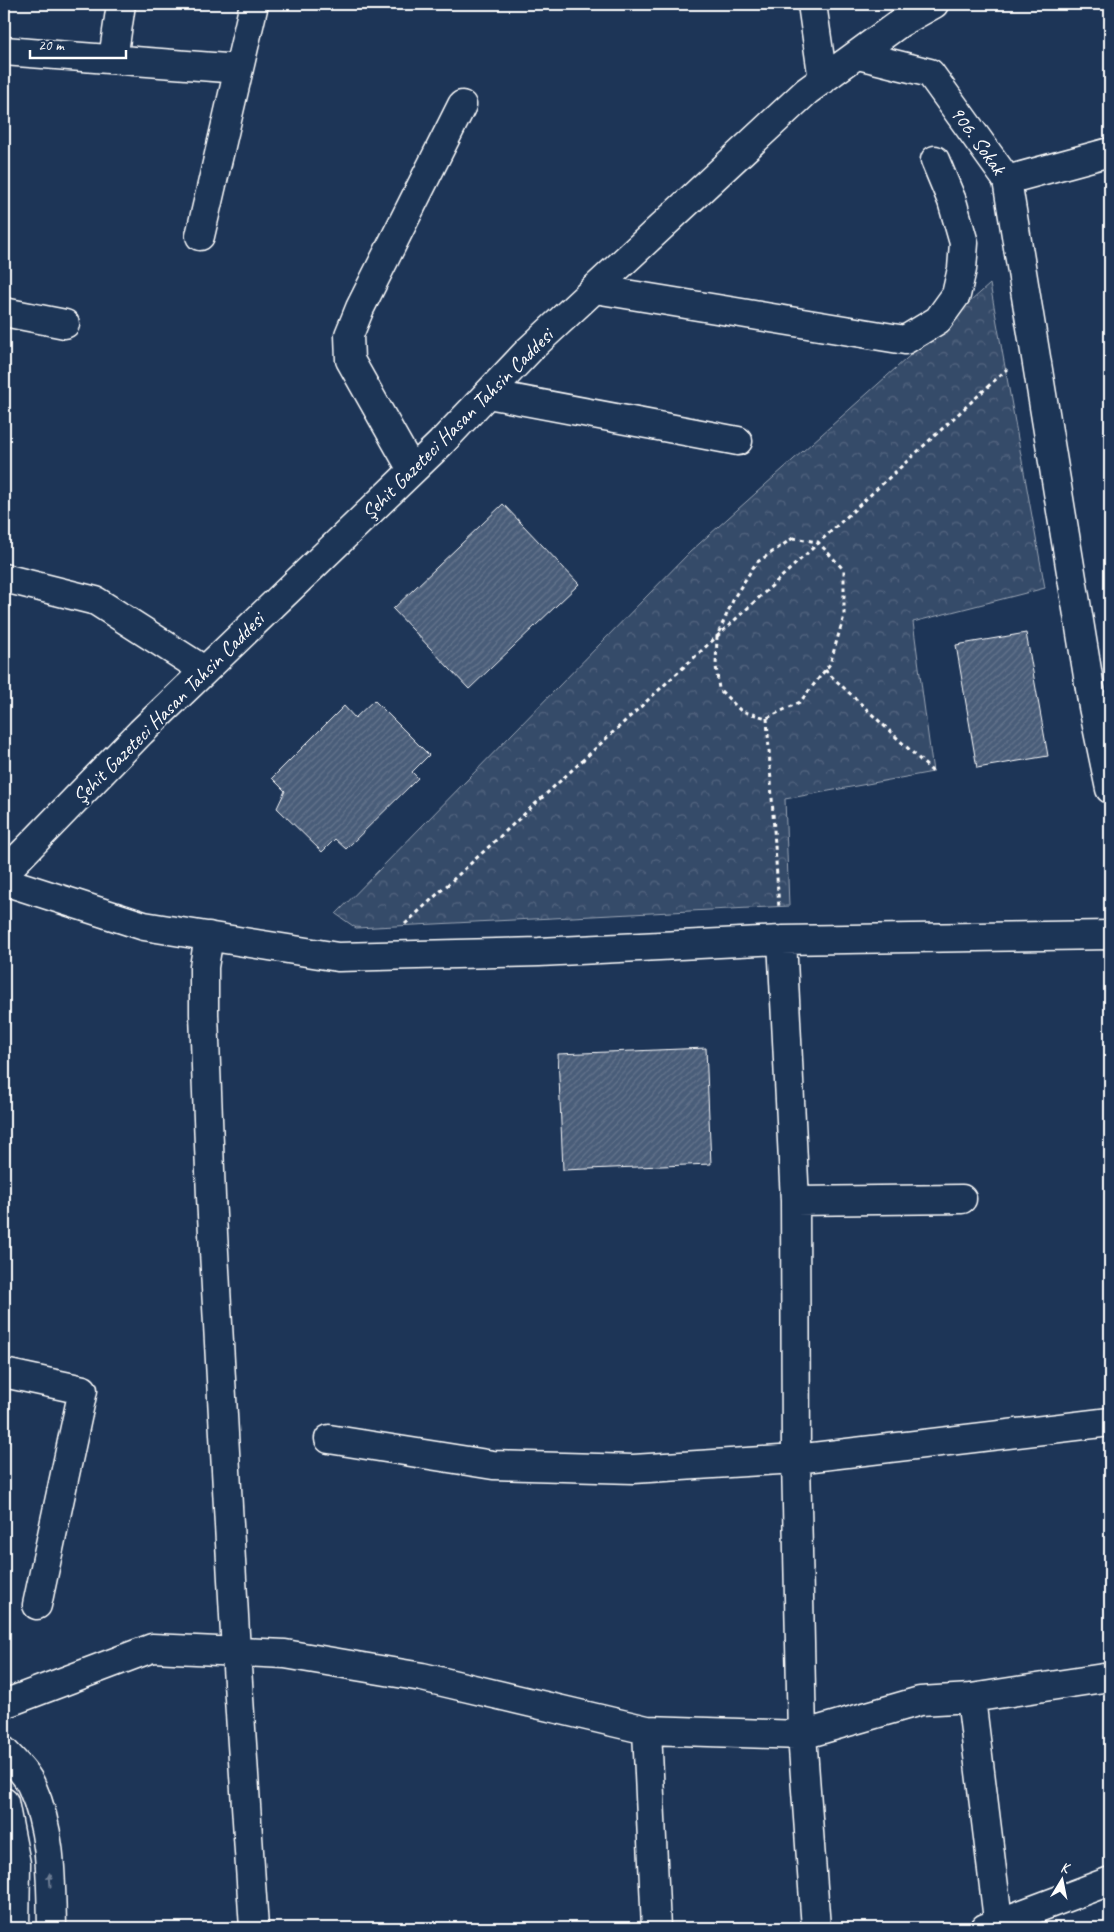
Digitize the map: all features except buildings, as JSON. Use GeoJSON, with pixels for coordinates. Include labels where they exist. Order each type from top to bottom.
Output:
{"type":"FeatureCollection","features":[{"type":"Feature","properties":{"kind":"street"},"geometry":{"type":"LineString","coordinates":[[113,59],[121,4]]}},
{"type":"Feature","properties":{"kind":"street"},"geometry":{"type":"LineString","coordinates":[[200,236],[254,4]]}},
{"type":"Feature","properties":{"kind":"street"},"geometry":{"type":"LineString","coordinates":[[812,4],[823,80]]}},
{"type":"Feature","properties":{"kind":"street","name":"Şehit Gazeteci Hasan Tahsin Caddesi"},"geometry":{"type":"LineString","coordinates":[[4,873],[204,670],[441,443],[530,349],[800,98],[900,23],[934,4]]}},
{"type":"Feature","properties":{"kind":"street"},"geometry":{"type":"LineString","coordinates":[[4,51],[239,69]]}},
{"type":"Feature","properties":{"kind":"street","name":"906. Sokak"},"geometry":{"type":"LineString","coordinates":[[858,55],[930,73],[1007,180],[1110,152]]}},
{"type":"Feature","properties":{"kind":"street"},"geometry":{"type":"LineString","coordinates":[[412,470],[350,360],[349,335],[360,308],[462,105]]}},
{"type":"Feature","properties":{"kind":"street"},"geometry":{"type":"LineString","coordinates":[[595,289],[905,340],[938,320],[956,295],[962,270],[964,243],[952,201],[935,160]]}},
{"type":"Feature","properties":{"kind":"street"},"geometry":{"type":"LineString","coordinates":[[1007,180],[1036,359],[1102,706],[1110,789]]}},
{"type":"Feature","properties":{"kind":"street"},"geometry":{"type":"LineString","coordinates":[[4,312],[65,324]]}},
{"type":"Feature","properties":{"kind":"street"},"geometry":{"type":"LineString","coordinates":[[488,394],[738,441]]}},
{"type":"Feature","properties":{"kind":"street"},"geometry":{"type":"LineString","coordinates":[[4,578],[96,601],[204,670]]}},
{"type":"Feature","properties":{"kind":"street"},"geometry":{"type":"LineString","coordinates":[[4,881],[144,926],[338,956],[539,952],[782,940],[1110,935]]}},
{"type":"Feature","properties":{"kind":"street"},"geometry":{"type":"LineString","coordinates":[[209,936],[204,967],[204,1014],[212,1217],[236,1652],[254,1928]]}},
{"type":"Feature","properties":{"kind":"street"},"geometry":{"type":"LineString","coordinates":[[782,940],[795,1201],[796,1459],[802,1735],[816,1928]]}},
{"type":"Feature","properties":{"kind":"street"},"geometry":{"type":"LineString","coordinates":[[795,1201],[962,1199]]}},
{"type":"Feature","properties":{"kind":"street"},"geometry":{"type":"LineString","coordinates":[[4,1373],[83,1390],[37,1605]]}},
{"type":"Feature","properties":{"kind":"street"},"geometry":{"type":"LineString","coordinates":[[329,1439],[493,1465],[633,1469],[796,1459],[1110,1422]]}},
{"type":"Feature","properties":{"kind":"street"},"geometry":{"type":"LineString","coordinates":[[4,1704],[152,1648],[285,1654],[422,1676],[647,1730],[802,1735],[920,1700],[971,1698],[1110,1677]]}},
{"type":"Feature","properties":{"kind":"street"},"geometry":{"type":"LineString","coordinates":[[971,1698],[995,1926],[1110,1881]]}},
{"type":"Feature","properties":{"kind":"street"},"geometry":{"type":"LineString","coordinates":[[647,1730],[656,1928]]}},
{"type":"Feature","properties":{"kind":"street"},"geometry":{"type":"LineString","coordinates":[[4,1754],[32,1785],[42,1815],[48,1846],[52,1928]]}},
{"type":"Feature","properties":{"kind":"street"},"geometry":{"type":"LineString","coordinates":[[4,1802],[16,1864],[15,1928]]}},
{"type":"Feature","properties":{"kind":"path"},"geometry":{"type":"LineString","coordinates":[[397,956],[403,926],[1006,370],[1036,359]]}},
{"type":"Feature","properties":{"kind":"path"},"geometry":{"type":"LineString","coordinates":[[793,538],[818,542],[844,570],[844,616],[830,664],[800,702],[767,718],[741,710],[719,689],[716,666],[717,636],[735,596],[756,563],[793,538]]}},
{"type":"Feature","properties":{"kind":"path"},"geometry":{"type":"LineString","coordinates":[[825,670],[933,772]]}},
{"type":"Feature","properties":{"kind":"path"},"geometry":{"type":"LineString","coordinates":[[767,718],[782,940]]}},
{"type":"Feature","properties":{"kind":"green space"},"geometry":{"type":"Polygon","coordinates":[[[990,284],[1045,588],[913,622],[933,772],[785,799],[789,906],[356,928],[336,914],[690,552],[990,284]]]}}]}
